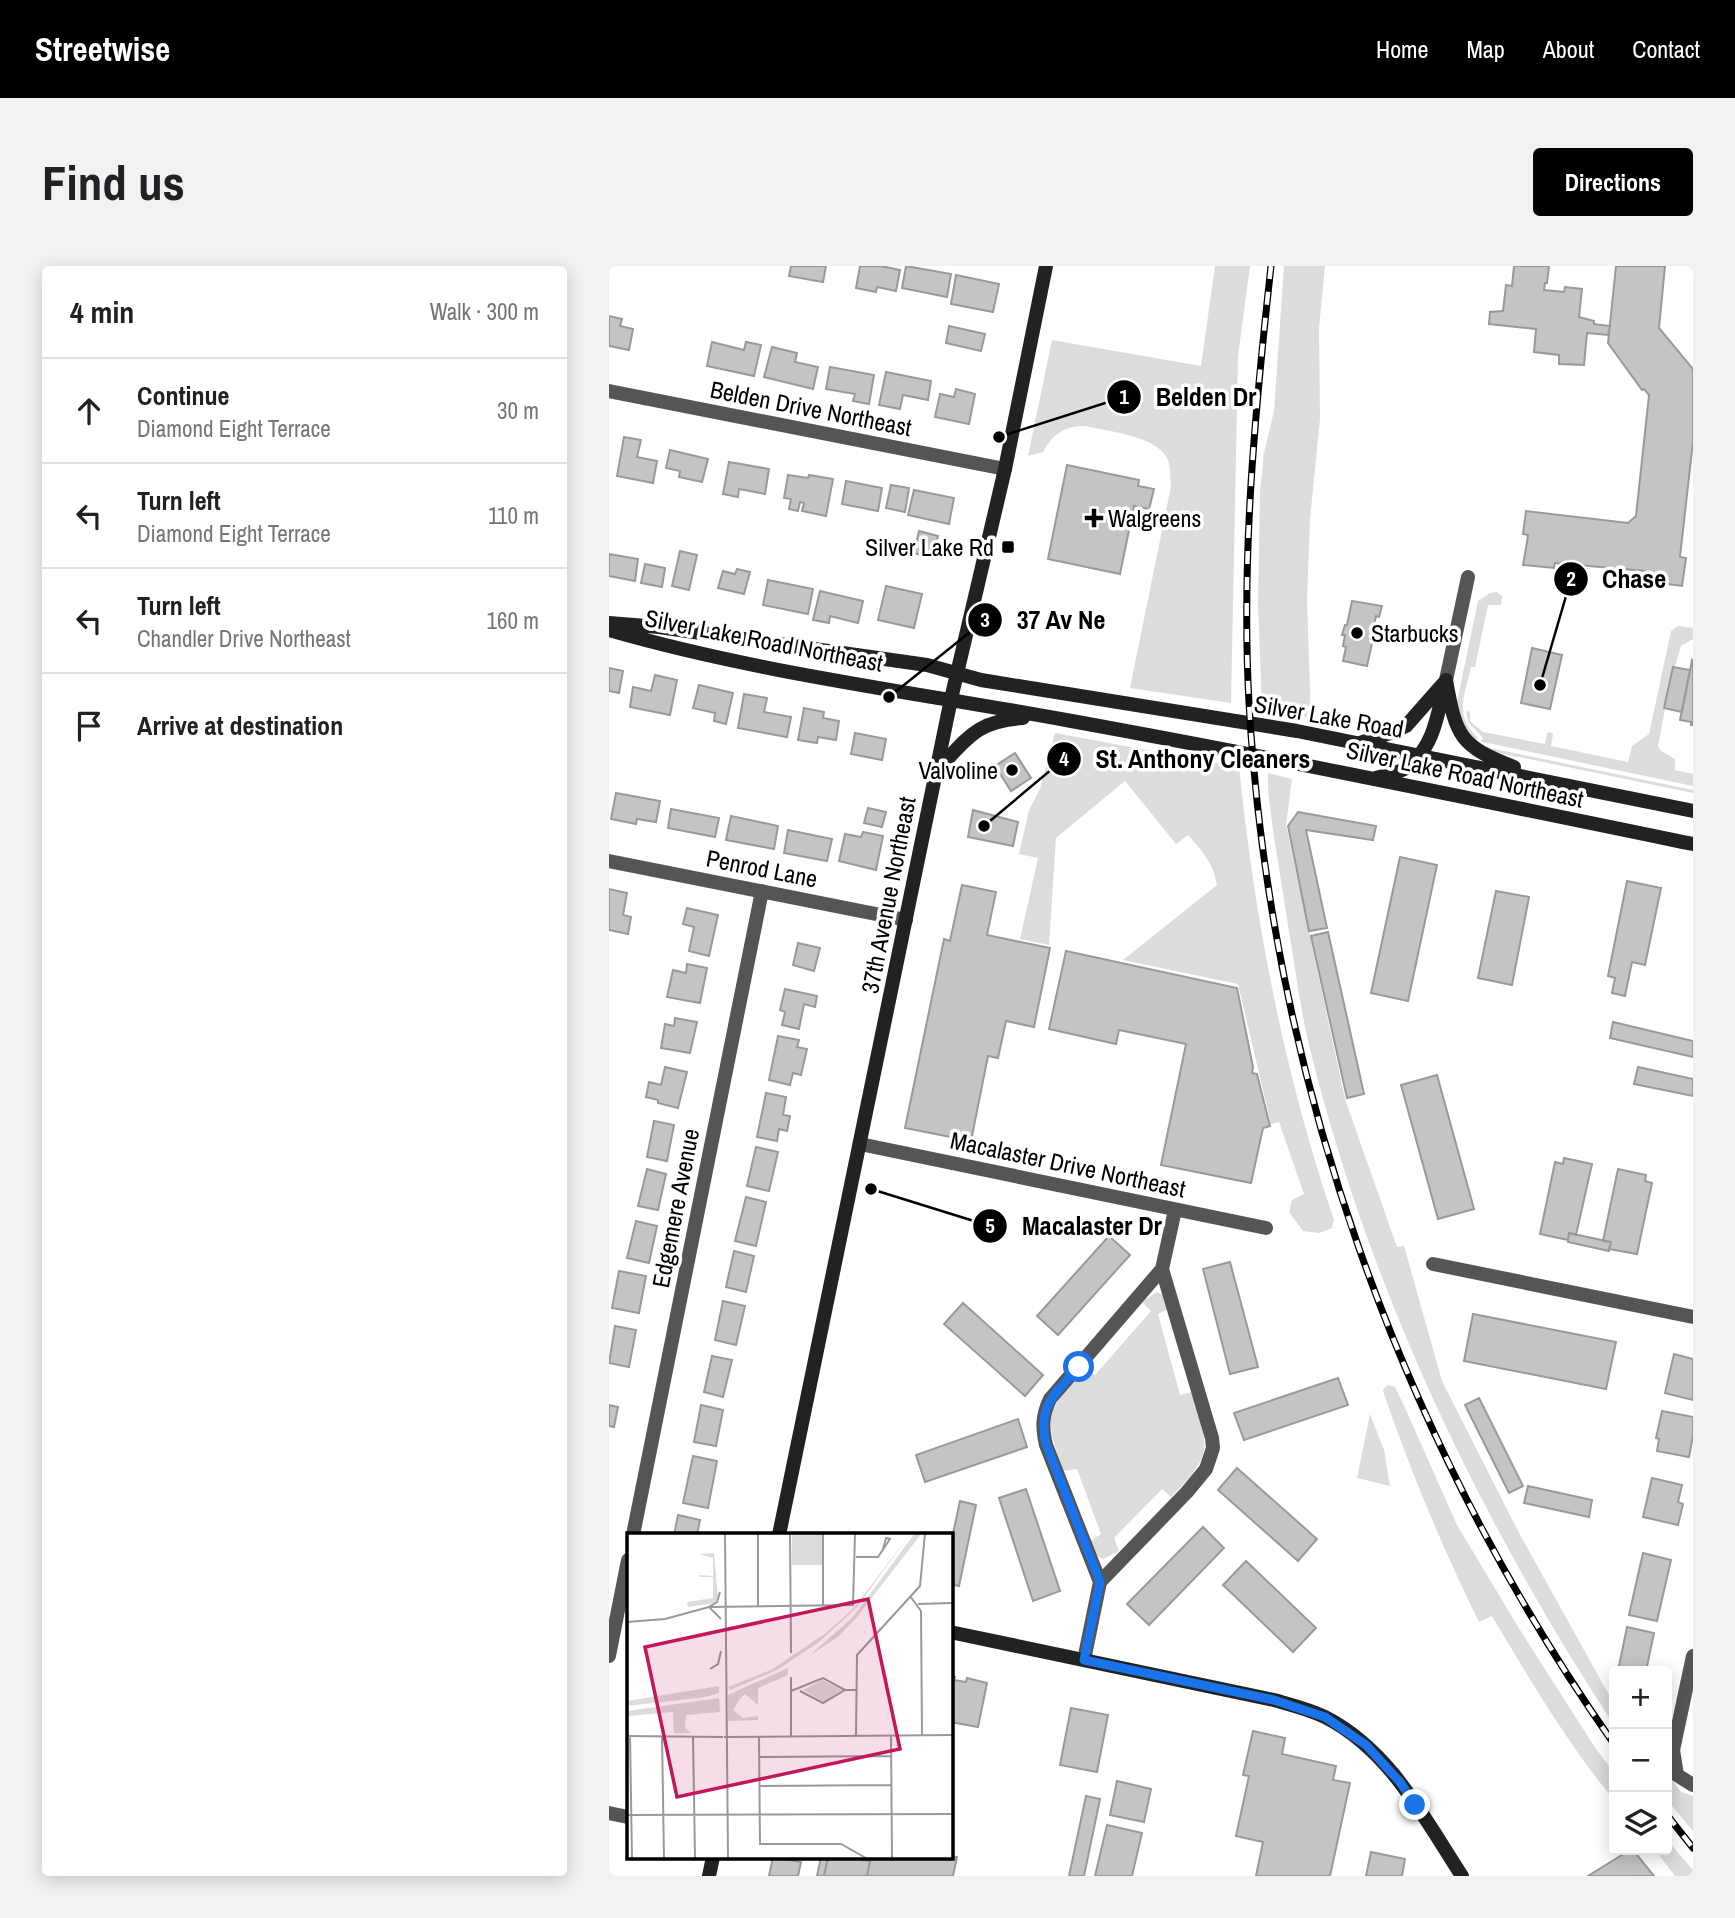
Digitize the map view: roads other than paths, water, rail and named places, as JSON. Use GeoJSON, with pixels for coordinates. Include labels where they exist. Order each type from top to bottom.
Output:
{"type":"FeatureCollection","features":[{"type":"Feature","properties":{"kind":"main road","name":"37th Avenue Northeast"},"geometry":{"type":"LineString","coordinates":[[779,1533],[951,699],[1005,469],[1046,266]]}},
{"type":"Feature","properties":{"kind":"main road","name":"Silver Lake Road Northeast"},"geometry":{"type":"LineString","coordinates":[[609,623],[659,627],[927,665],[957,673]]}},
{"type":"Feature","properties":{"kind":"main road","name":"Silver Lake Road Northeast"},"geometry":{"type":"LineString","coordinates":[[609,629],[657,644],[751,663],[1299,763],[1693,844]]}},
{"type":"Feature","properties":{"kind":"main road","name":"Silver Lake Road"},"geometry":{"type":"LineString","coordinates":[[957,673],[981,680],[1203,718],[1297,731],[1693,811]]}},
{"type":"Feature","properties":{"kind":"main road"},"geometry":{"type":"LineString","coordinates":[[1358,743],[1406,726],[1446,680]]}},
{"type":"Feature","properties":{"kind":"main road"},"geometry":{"type":"LineString","coordinates":[[1375,779],[1406,769],[1419,755],[1433,734],[1446,680]]}},
{"type":"Feature","properties":{"kind":"main road"},"geometry":{"type":"LineString","coordinates":[[1446,680],[1452,716],[1467,741],[1481,754],[1550,781]]}},
{"type":"Feature","properties":{"kind":"main road"},"geometry":{"type":"LineString","coordinates":[[936,772],[984,725],[999,720],[1045,716]]}},
{"type":"Feature","properties":{"kind":"main road"},"geometry":{"type":"LineString","coordinates":[[952,1632],[1274,1700],[1325,1717],[1366,1745],[1384,1763],[1400,1782],[1462,1876]]}},
{"type":"Feature","properties":{"kind":"main road"},"geometry":{"type":"LineString","coordinates":[[709,1876],[713,1858]]}},
{"type":"Feature","properties":{"kind":"street","name":"Belden Drive Northeast"},"geometry":{"type":"LineString","coordinates":[[609,391],[1005,469]]}},
{"type":"Feature","properties":{"kind":"street"},"geometry":{"type":"LineString","coordinates":[[1446,680],[1468,577]]}},
{"type":"Feature","properties":{"kind":"street","name":"Penrod Lane"},"geometry":{"type":"LineString","coordinates":[[609,861],[906,920]]}},
{"type":"Feature","properties":{"kind":"street","name":"Edgemere Avenue"},"geometry":{"type":"LineString","coordinates":[[633,1533],[762,891]]}},
{"type":"Feature","properties":{"kind":"street","name":"Macalaster Drive Northeast"},"geometry":{"type":"LineString","coordinates":[[860,1144],[1266,1228]]}},
{"type":"Feature","properties":{"kind":"street"},"geometry":{"type":"LineString","coordinates":[[1100,1582],[1046,1444],[1042,1426],[1044,1411],[1050,1399],[1162,1269],[1175,1210]]}},
{"type":"Feature","properties":{"kind":"street"},"geometry":{"type":"LineString","coordinates":[[1433,1264],[1693,1317]]}},
{"type":"Feature","properties":{"kind":"street"},"geometry":{"type":"LineString","coordinates":[[1084,1660],[1100,1582],[1193,1485],[1206,1469],[1213,1448],[1162,1269]]}},
{"type":"Feature","properties":{"kind":"street"},"geometry":{"type":"LineString","coordinates":[[609,1656],[627,1565]]}},
{"type":"Feature","properties":{"kind":"street"},"geometry":{"type":"LineString","coordinates":[[1693,1656],[1674,1750],[1677,1775],[1693,1785]]}},
{"type":"Feature","properties":{"kind":"street"},"geometry":{"type":"LineString","coordinates":[[609,1813],[627,1816]]}},
{"type":"Feature","properties":{"kind":"railway"},"geometry":{"type":"LineString","coordinates":[[1271,266],[1251,484],[1247,648],[1249,703],[1262,842],[1285,980],[1317,1115],[1359,1249],[1410,1379],[1470,1505],[1538,1627],[1609,1736]]}},
{"type":"Feature","properties":{"kind":"railway"},"geometry":{"type":"LineString","coordinates":[[1672,1821],[1693,1848]]}},
{"type":"Feature","properties":{"kind":"place","name":"Belden Dr"},"geometry":{"type":"Point","coordinates":[999,437]}},
{"type":"Feature","properties":{"kind":"place","name":"Walgreens"},"geometry":{"type":"Point","coordinates":[1094,518]}},
{"type":"Feature","properties":{"kind":"place","name":"Silver Lake Rd"},"geometry":{"type":"Point","coordinates":[1008,547]}},
{"type":"Feature","properties":{"kind":"place","name":"Starbucks"},"geometry":{"type":"Point","coordinates":[1357,633]}},
{"type":"Feature","properties":{"kind":"place","name":"Chase"},"geometry":{"type":"Point","coordinates":[1540,685]}},
{"type":"Feature","properties":{"kind":"place","name":"37 Av Ne"},"geometry":{"type":"Point","coordinates":[889,697]}},
{"type":"Feature","properties":{"kind":"place","name":"Valvoline"},"geometry":{"type":"Point","coordinates":[1012,770]}},
{"type":"Feature","properties":{"kind":"place","name":"St. Anthony Cleaners"},"geometry":{"type":"Point","coordinates":[984,826]}},
{"type":"Feature","properties":{"kind":"place","name":"Macalaster Dr"},"geometry":{"type":"Point","coordinates":[871,1189]}}]}
